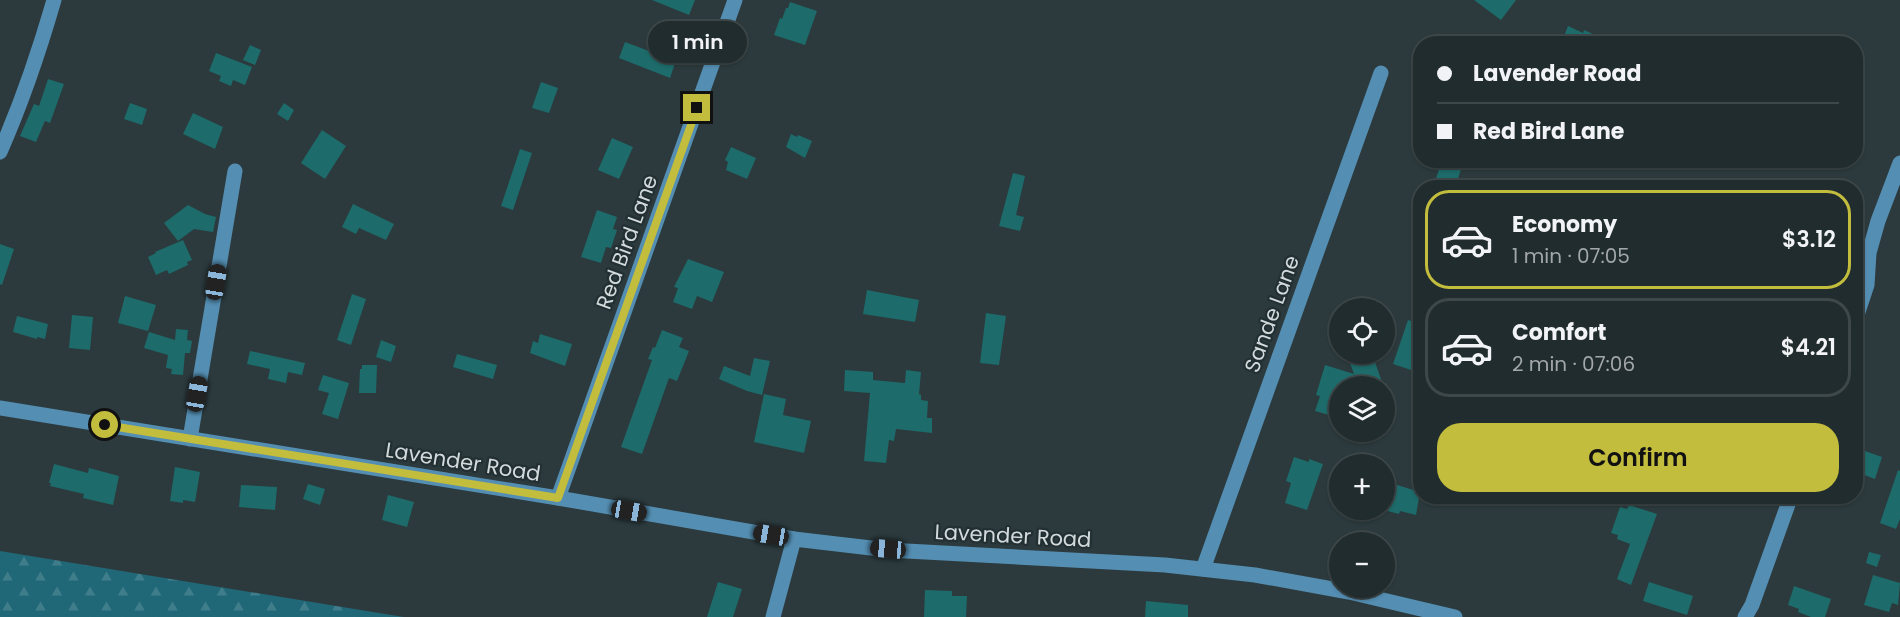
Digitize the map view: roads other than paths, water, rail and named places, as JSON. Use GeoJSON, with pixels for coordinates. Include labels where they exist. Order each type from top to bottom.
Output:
{"type":"FeatureCollection","features":[{"type":"Feature","properties":{"kind":"street"},"geometry":{"type":"LineString","coordinates":[[0,152],[36,59],[54,0]]}},
{"type":"Feature","properties":{"kind":"street","name":"Red Bird Lane"},"geometry":{"type":"LineString","coordinates":[[558,498],[735,0]]}},
{"type":"Feature","properties":{"kind":"street","name":"Sande Lane"},"geometry":{"type":"LineString","coordinates":[[1203,569],[1381,73]]}},
{"type":"Feature","properties":{"kind":"street"},"geometry":{"type":"LineString","coordinates":[[1863,297],[1867,285],[1869,254],[1878,221],[1900,163]]}},
{"type":"Feature","properties":{"kind":"street"},"geometry":{"type":"LineString","coordinates":[[190,439],[235,171]]}},
{"type":"Feature","properties":{"kind":"street","name":"Lavender Road"},"geometry":{"type":"LineString","coordinates":[[0,408],[558,498],[794,539],[888,549],[1203,569],[1292,581],[1418,613],[1455,617]]}},
{"type":"Feature","properties":{"kind":"street"},"geometry":{"type":"LineString","coordinates":[[1745,617],[1752,605],[1788,504]]}},
{"type":"Feature","properties":{"kind":"street"},"geometry":{"type":"LineString","coordinates":[[773,617],[794,539]]}}]}
